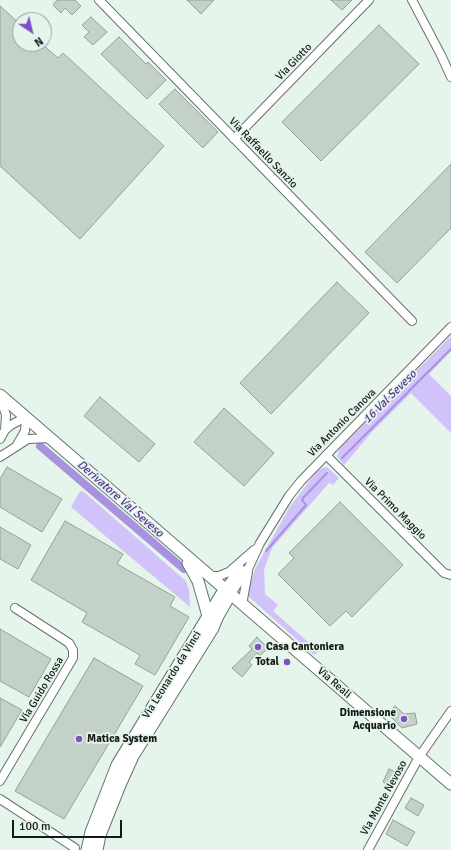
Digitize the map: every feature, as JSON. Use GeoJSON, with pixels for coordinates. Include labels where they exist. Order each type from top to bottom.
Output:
{"type":"FeatureCollection","features":[{"type":"Feature","properties":{"kind":"main road"},"geometry":{"type":"LineString","coordinates":[[0,396],[180,551],[194,572],[208,616]]}},
{"type":"Feature","properties":{"kind":"main road","name":"Via Reali"},"geometry":{"type":"LineString","coordinates":[[180,551],[227,593],[451,784]]}},
{"type":"Feature","properties":{"kind":"main road","name":"Via Leonardo da Vinci"},"geometry":{"type":"LineString","coordinates":[[87,850],[91,832],[117,766],[208,616],[227,593]]}},
{"type":"Feature","properties":{"kind":"main road","name":"Via Leonardo da Vinci"},"geometry":{"type":"LineString","coordinates":[[97,850],[100,835],[120,785],[134,756],[213,628],[227,593]]}},
{"type":"Feature","properties":{"kind":"street","name":"Via Raffaello Sanzio"},"geometry":{"type":"LineString","coordinates":[[98,0],[412,321]]}},
{"type":"Feature","properties":{"kind":"street","name":"Via Giotto"},"geometry":{"type":"LineString","coordinates":[[234,139],[369,0]]}},
{"type":"Feature","properties":{"kind":"street"},"geometry":{"type":"LineString","coordinates":[[412,0],[451,77]]}},
{"type":"Feature","properties":{"kind":"street","name":"Via Antonio Canova"},"geometry":{"type":"LineString","coordinates":[[242,605],[249,567],[260,543],[289,496],[326,455],[451,327]]}},
{"type":"Feature","properties":{"kind":"street"},"geometry":{"type":"LineString","coordinates":[[0,396],[6,415],[5,430]]}},
{"type":"Feature","properties":{"kind":"street"},"geometry":{"type":"LineString","coordinates":[[0,439],[5,430],[11,424],[26,417],[25,431],[17,445]]}},
{"type":"Feature","properties":{"kind":"street"},"geometry":{"type":"LineString","coordinates":[[0,457],[17,445],[33,438],[50,438]]}},
{"type":"Feature","properties":{"kind":"street","name":"Via Primo Maggio"},"geometry":{"type":"LineString","coordinates":[[326,455],[444,573],[451,575]]}},
{"type":"Feature","properties":{"kind":"street","name":"Via Antonio Canova"},"geometry":{"type":"LineString","coordinates":[[227,593],[248,557],[260,543]]}},
{"type":"Feature","properties":{"kind":"street","name":"Via Antonio Canova"},"geometry":{"type":"LineString","coordinates":[[208,576],[224,574],[248,557]]}},
{"type":"Feature","properties":{"kind":"street","name":"Via Antonio Canova"},"geometry":{"type":"LineString","coordinates":[[227,593],[249,567]]}},
{"type":"Feature","properties":{"kind":"street","name":"Via Guido Rossa"},"geometry":{"type":"LineString","coordinates":[[0,781],[73,658],[73,650],[70,643],[15,608]]}},
{"type":"Feature","properties":{"kind":"street","name":"Via Monte Nevoso"},"geometry":{"type":"LineString","coordinates":[[368,850],[419,757],[451,710]]}},
{"type":"Feature","properties":{"kind":"street"},"geometry":{"type":"LineString","coordinates":[[0,800],[75,848]]}},
{"type":"Feature","properties":{"kind":"shaded area"},"geometry":{"type":"Polygon","coordinates":[[[451,336],[451,351],[429,374],[451,396],[451,433],[411,393],[371,433],[344,465],[337,456],[340,448],[451,336]]]}},
{"type":"Feature","properties":{"kind":"shaded area"},"geometry":{"type":"Polygon","coordinates":[[[327,467],[339,478],[333,485],[329,483],[272,548],[264,570],[265,594],[278,605],[273,611],[316,649],[318,652],[314,655],[247,595],[255,569],[289,508],[317,471],[327,467]]]}},
{"type":"Feature","properties":{"kind":"shaded area"},"geometry":{"type":"Polygon","coordinates":[[[80,491],[84,492],[186,581],[189,590],[190,607],[71,507],[80,491]]]}},
{"type":"Feature","properties":{"kind":"building"},"geometry":{"type":"Polygon","coordinates":[[[57,0],[75,0],[81,6],[72,15],[65,8],[61,13],[53,5],[57,0]]]}},
{"type":"Feature","properties":{"kind":"building"},"geometry":{"type":"Polygon","coordinates":[[[187,0],[214,0],[201,14],[187,0]]]}},
{"type":"Feature","properties":{"kind":"building"},"geometry":{"type":"Polygon","coordinates":[[[331,0],[352,0],[342,10],[331,0]]]}},
{"type":"Feature","properties":{"kind":"building"},"geometry":{"type":"Polygon","coordinates":[[[0,6],[12,17],[12,52],[51,52],[58,58],[63,53],[164,146],[80,239],[0,166],[0,6]]]}},
{"type":"Feature","properties":{"kind":"building"},"geometry":{"type":"Polygon","coordinates":[[[91,17],[107,32],[93,45],[84,37],[89,32],[82,25],[91,17]]]}},
{"type":"Feature","properties":{"kind":"building"},"geometry":{"type":"Polygon","coordinates":[[[379,25],[419,64],[321,161],[282,122],[379,25]]]}},
{"type":"Feature","properties":{"kind":"building"},"geometry":{"type":"Polygon","coordinates":[[[119,37],[146,64],[148,62],[166,80],[147,99],[101,54],[119,37]]]}},
{"type":"Feature","properties":{"kind":"building"},"geometry":{"type":"Polygon","coordinates":[[[175,89],[218,132],[203,148],[159,104],[175,89]]]}},
{"type":"Feature","properties":{"kind":"building"},"geometry":{"type":"Polygon","coordinates":[[[451,164],[451,228],[397,283],[365,252],[451,164]]]}},
{"type":"Feature","properties":{"kind":"building"},"geometry":{"type":"Polygon","coordinates":[[[337,282],[369,313],[271,414],[240,383],[337,282]]]}},
{"type":"Feature","properties":{"kind":"building"},"geometry":{"type":"Polygon","coordinates":[[[100,397],[155,444],[139,462],[84,416],[100,397]]]}},
{"type":"Feature","properties":{"kind":"building"},"geometry":{"type":"Polygon","coordinates":[[[224,408],[274,453],[244,486],[194,442],[224,408]]]}},
{"type":"Feature","properties":{"kind":"building"},"geometry":{"type":"Polygon","coordinates":[[[7,467],[62,499],[42,532],[0,507],[0,479],[7,467]]]}},
{"type":"Feature","properties":{"kind":"building"},"geometry":{"type":"Polygon","coordinates":[[[340,502],[403,565],[352,617],[346,611],[330,626],[278,574],[294,558],[289,553],[340,502]]]}},
{"type":"Feature","properties":{"kind":"building"},"geometry":{"type":"Polygon","coordinates":[[[65,521],[123,554],[117,564],[175,597],[170,606],[189,617],[155,675],[135,664],[140,655],[82,622],[87,613],[31,580],[65,521]]]}},
{"type":"Feature","properties":{"kind":"building"},"geometry":{"type":"Polygon","coordinates":[[[0,527],[31,545],[18,569],[0,559],[0,527]]]}},
{"type":"Feature","properties":{"kind":"building"},"geometry":{"type":"Polygon","coordinates":[[[0,629],[51,659],[29,697],[0,681],[0,629]]]}},
{"type":"Feature","properties":{"kind":"building"},"geometry":{"type":"Polygon","coordinates":[[[257,637],[268,648],[260,656],[257,653],[249,662],[252,665],[242,677],[232,668],[252,649],[249,646],[257,637]]]}},
{"type":"Feature","properties":{"kind":"building","name":"Matica System"},"geometry":{"type":"Polygon","coordinates":[[[94,658],[143,686],[64,819],[15,791],[94,658]]]}},
{"type":"Feature","properties":{"kind":"building"},"geometry":{"type":"Polygon","coordinates":[[[0,698],[22,710],[0,747],[0,698]]]}},
{"type":"Feature","properties":{"kind":"building","name":"Dimensione Acquario"},"geometry":{"type":"Polygon","coordinates":[[[395,706],[404,714],[415,713],[417,724],[402,728],[388,714],[395,706]]]}},
{"type":"Feature","properties":{"kind":"building"},"geometry":{"type":"Polygon","coordinates":[[[389,769],[399,774],[392,786],[383,782],[389,769]]]}},
{"type":"Feature","properties":{"kind":"building"},"geometry":{"type":"Polygon","coordinates":[[[411,798],[424,805],[418,816],[405,808],[411,798]]]}},
{"type":"Feature","properties":{"kind":"building"},"geometry":{"type":"Polygon","coordinates":[[[393,820],[415,832],[407,846],[386,834],[393,820]]]}},
{"type":"Feature","properties":{"kind":"waterway","name":"16 Val Seveso"},"geometry":{"type":"LineString","coordinates":[[342,458],[451,349]]}},
{"type":"Feature","properties":{"kind":"waterway","name":"Derivatore Val Seveso"},"geometry":{"type":"LineString","coordinates":[[40,446],[184,569]]}},
{"type":"Feature","properties":{"kind":"waterway","name":"16 Val Seveso"},"geometry":{"type":"LineString","coordinates":[[266,551],[306,505],[302,500],[303,498],[327,473]]}},
{"type":"Feature","properties":{"kind":"place","name":"Casa Cantoniera"},"geometry":{"type":"Point","coordinates":[258,647]}},
{"type":"Feature","properties":{"kind":"place","name":"Total"},"geometry":{"type":"Point","coordinates":[287,662]}},
{"type":"Feature","properties":{"kind":"place","name":"Dimensione Acquario"},"geometry":{"type":"Point","coordinates":[404,719]}},
{"type":"Feature","properties":{"kind":"place","name":"Matica System"},"geometry":{"type":"Point","coordinates":[79,739]}}]}
